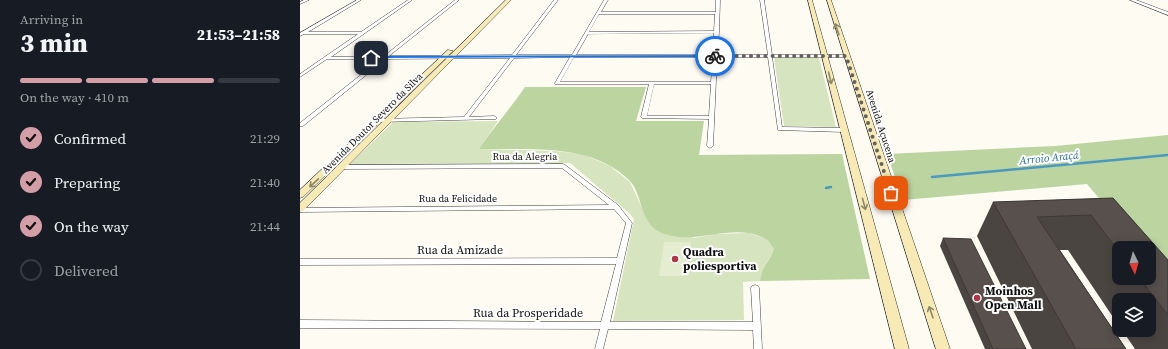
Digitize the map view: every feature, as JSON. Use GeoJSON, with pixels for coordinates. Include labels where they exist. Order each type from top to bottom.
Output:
{"type":"FeatureCollection","features":[{"type":"Feature","properties":{"kind":"main road","name":"Avenida Doutor Severo da Silva"},"geometry":{"type":"LineString","coordinates":[[300,195],[503,0]]}},
{"type":"Feature","properties":{"kind":"main road","name":"Avenida Doutor Severo da Silva"},"geometry":{"type":"LineString","coordinates":[[300,209],[509,0]]}},
{"type":"Feature","properties":{"kind":"main road"},"geometry":{"type":"LineString","coordinates":[[810,0],[902,349]]}},
{"type":"Feature","properties":{"kind":"main road","name":"Avenida Açucena"},"geometry":{"type":"LineString","coordinates":[[828,0],[944,349]]}},
{"type":"Feature","properties":{"kind":"street"},"geometry":{"type":"LineString","coordinates":[[300,3],[307,0]]}},
{"type":"Feature","properties":{"kind":"street"},"geometry":{"type":"LineString","coordinates":[[301,34],[359,0]]}},
{"type":"Feature","properties":{"kind":"street"},"geometry":{"type":"LineString","coordinates":[[300,76],[410,0]]}},
{"type":"Feature","properties":{"kind":"street"},"geometry":{"type":"LineString","coordinates":[[301,125],[457,0]]}},
{"type":"Feature","properties":{"kind":"street"},"geometry":{"type":"LineString","coordinates":[[466,118],[556,0]]}},
{"type":"Feature","properties":{"kind":"street"},"geometry":{"type":"LineString","coordinates":[[606,0],[557,83],[714,83]]}},
{"type":"Feature","properties":{"kind":"street"},"geometry":{"type":"LineString","coordinates":[[710,146],[718,0]]}},
{"type":"Feature","properties":{"kind":"street"},"geometry":{"type":"LineString","coordinates":[[762,0],[780,129],[844,130]]}},
{"type":"Feature","properties":{"kind":"street"},"geometry":{"type":"LineString","coordinates":[[1132,0],[1168,14]]}},
{"type":"Feature","properties":{"kind":"street"},"geometry":{"type":"LineString","coordinates":[[1140,0],[1168,10]]}},
{"type":"Feature","properties":{"kind":"street"},"geometry":{"type":"LineString","coordinates":[[598,13],[718,13]]}},
{"type":"Feature","properties":{"kind":"street"},"geometry":{"type":"LineString","coordinates":[[587,33],[717,32]]}},
{"type":"Feature","properties":{"kind":"street"},"geometry":{"type":"LineString","coordinates":[[301,34],[362,33]]}},
{"type":"Feature","properties":{"kind":"street"},"geometry":{"type":"LineString","coordinates":[[325,58],[512,56],[846,56]]}},
{"type":"Feature","properties":{"kind":"street"},"geometry":{"type":"LineString","coordinates":[[652,84],[644,117],[712,118]]}},
{"type":"Feature","properties":{"kind":"street"},"geometry":{"type":"LineString","coordinates":[[379,120],[494,118]]}},
{"type":"Feature","properties":{"kind":"street","name":"Rua da Alegria"},"geometry":{"type":"LineString","coordinates":[[342,167],[564,166],[616,207],[629,223],[599,349]]}},
{"type":"Feature","properties":{"kind":"street","name":"Rua da Felicidade"},"geometry":{"type":"LineString","coordinates":[[300,209],[616,207]]}},
{"type":"Feature","properties":{"kind":"street","name":"Rua da Amizade"},"geometry":{"type":"LineString","coordinates":[[300,262],[620,260]]}},
{"type":"Feature","properties":{"kind":"street"},"geometry":{"type":"LineString","coordinates":[[755,288],[758,349]]}},
{"type":"Feature","properties":{"kind":"street","name":"Rua da Prosperidade"},"geometry":{"type":"LineString","coordinates":[[300,324],[757,326]]}},
{"type":"Feature","properties":{"kind":"green space"},"geometry":{"type":"Polygon","coordinates":[[[774,58],[819,58],[836,127],[784,126],[774,58]]]}},
{"type":"Feature","properties":{"kind":"green space"},"geometry":{"type":"Polygon","coordinates":[[[525,87],[646,87],[636,121],[704,121],[699,155],[842,154],[870,279],[760,281],[762,272],[774,249],[768,240],[748,233],[736,232],[680,237],[658,231],[652,227],[644,214],[634,186],[615,168],[578,154],[559,151],[538,149],[479,149],[525,87]]]}},
{"type":"Feature","properties":{"kind":"green space"},"geometry":{"type":"Polygon","coordinates":[[[498,121],[479,149],[555,151],[582,154],[610,166],[630,182],[648,221],[694,238],[716,234],[749,233],[769,240],[774,249],[764,268],[760,281],[743,282],[744,320],[613,321],[634,219],[629,213],[570,163],[350,164],[393,122],[498,121]]]}},
{"type":"Feature","properties":{"kind":"green space"},"geometry":{"type":"Polygon","coordinates":[[[1168,135],[1168,280],[1156,260],[1156,241],[1135,241],[1087,184],[903,200],[887,154],[1055,146],[1168,135]]]}},
{"type":"Feature","properties":{"kind":"green space","name":"Quadra poliesportiva"},"geometry":{"type":"Polygon","coordinates":[[[664,242],[691,242],[687,276],[659,276],[664,242]]]}},
{"type":"Feature","properties":{"kind":"building"},"geometry":{"type":"Polygon","coordinates":[[[1113,198],[1151,241],[1112,241],[1112,243],[1091,215],[1037,217],[1112,328],[1112,337],[1118,337],[1126,349],[1076,349],[993,202],[1113,198]]]}},
{"type":"Feature","properties":{"kind":"building","name":"Moinhos Open Mall"},"geometry":{"type":"Polygon","coordinates":[[[943,238],[971,239],[1026,349],[993,349],[943,238]]]}},
{"type":"Feature","properties":{"kind":"building"},"geometry":{"type":"Polygon","coordinates":[[[1156,246],[1168,260],[1168,315],[1156,300],[1156,293],[1151,293],[1144,285],[1156,285],[1156,246]]]}},
{"type":"Feature","properties":{"kind":"waterway","name":"Arroio Araçá"},"geometry":{"type":"LineString","coordinates":[[932,177],[1168,155]]}},
{"type":"Feature","properties":{"kind":"waterway","name":"Arroio Araçá"},"geometry":{"type":"LineString","coordinates":[[826,188],[831,187]]}},
{"type":"Feature","properties":{"kind":"way so far"},"geometry":{"type":"LineString","coordinates":[[715,56],[846,56],[891,193]]}},
{"type":"Feature","properties":{"kind":"place","name":"Quadra poliesportiva"},"geometry":{"type":"Point","coordinates":[675,259]}},
{"type":"Feature","properties":{"kind":"place","name":"Moinhos Open Mall"},"geometry":{"type":"Point","coordinates":[977,298]}},
{"type":"Feature","properties":{"kind":"route"},"geometry":{"type":"LineString","coordinates":[[371,58],[715,56]]}}]}
